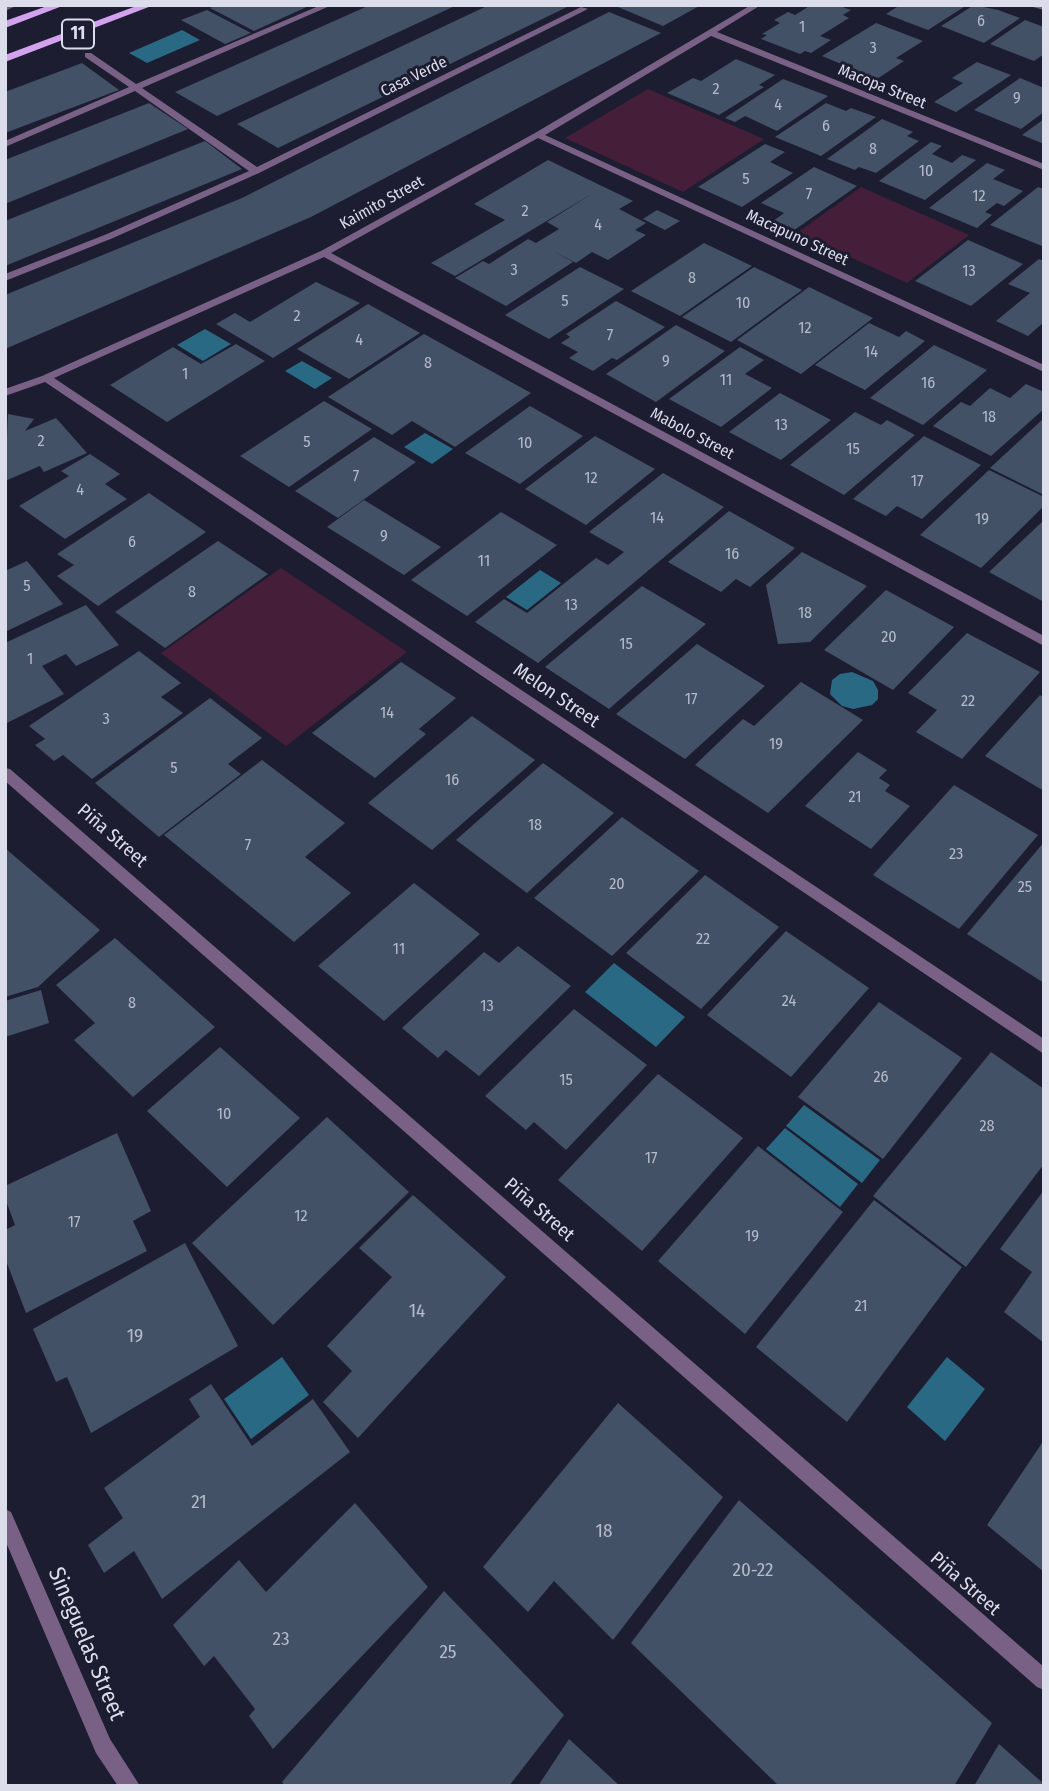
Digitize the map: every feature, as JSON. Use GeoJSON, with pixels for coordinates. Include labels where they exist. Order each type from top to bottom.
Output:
{"type":"FeatureCollection","features":[{"type":"Feature","properties":{"kind":"main road","name":"11"},"geometry":{"type":"LineString","coordinates":[[5,25],[59,5]]}},
{"type":"Feature","properties":{"kind":"main road","name":"11"},"geometry":{"type":"LineString","coordinates":[[5,60],[149,5]]}},
{"type":"Feature","properties":{"kind":"street"},"geometry":{"type":"LineString","coordinates":[[5,9],[14,5]]}},
{"type":"Feature","properties":{"kind":"street"},"geometry":{"type":"LineString","coordinates":[[5,144],[328,5]]}},
{"type":"Feature","properties":{"kind":"street"},"geometry":{"type":"LineString","coordinates":[[1036,5],[1044,8]]}},
{"type":"Feature","properties":{"kind":"street","name":"Kaimito Street"},"geometry":{"type":"LineString","coordinates":[[5,393],[47,377],[324,253],[538,135],[755,6]]}},
{"type":"Feature","properties":{"kind":"street","name":"Casa Verde"},"geometry":{"type":"LineString","coordinates":[[5,278],[110,236],[256,171],[583,9]]}},
{"type":"Feature","properties":{"kind":"street","name":"Macopa Street"},"geometry":{"type":"LineString","coordinates":[[709,33],[1044,167]]}},
{"type":"Feature","properties":{"kind":"street"},"geometry":{"type":"LineString","coordinates":[[88,55],[256,171]]}},
{"type":"Feature","properties":{"kind":"street","name":"Macapuno Street"},"geometry":{"type":"LineString","coordinates":[[538,135],[1044,369]]}},
{"type":"Feature","properties":{"kind":"street","name":"Mabolo Street"},"geometry":{"type":"LineString","coordinates":[[324,253],[1044,642]]}},
{"type":"Feature","properties":{"kind":"street","name":"Melon Street"},"geometry":{"type":"LineString","coordinates":[[47,377],[1044,1047]]}},
{"type":"Feature","properties":{"kind":"street","name":"Piña Street"},"geometry":{"type":"LineString","coordinates":[[5,773],[1044,1680]]}},
{"type":"Feature","properties":{"kind":"street","name":"Sineguelas Street"},"geometry":{"type":"LineString","coordinates":[[5,1518],[103,1746],[130,1786]]}},
{"type":"Feature","properties":{"kind":"shaded area"},"geometry":{"type":"Polygon","coordinates":[[[648,89],[764,139],[683,192],[565,138],[648,89]]]}},
{"type":"Feature","properties":{"kind":"shaded area"},"geometry":{"type":"Polygon","coordinates":[[[861,187],[969,235],[907,283],[797,233],[861,187]]]}},
{"type":"Feature","properties":{"kind":"shaded area"},"geometry":{"type":"Polygon","coordinates":[[[281,568],[407,652],[286,746],[161,653],[281,568]]]}},
{"type":"Feature","properties":{"kind":"water"},"geometry":{"type":"Polygon","coordinates":[[[182,30],[200,40],[147,63],[129,53],[182,30]]]}},
{"type":"Feature","properties":{"kind":"water"},"geometry":{"type":"Polygon","coordinates":[[[205,329],[231,344],[203,361],[177,345],[205,329]]]}},
{"type":"Feature","properties":{"kind":"water"},"geometry":{"type":"Polygon","coordinates":[[[302,361],[332,378],[315,389],[285,371],[302,361]]]}},
{"type":"Feature","properties":{"kind":"water"},"geometry":{"type":"Polygon","coordinates":[[[425,433],[453,449],[432,464],[404,447],[425,433]]]}},
{"type":"Feature","properties":{"kind":"water"},"geometry":{"type":"Polygon","coordinates":[[[540,570],[561,583],[527,610],[506,597],[540,570]]]}},
{"type":"Feature","properties":{"kind":"water"},"geometry":{"type":"Polygon","coordinates":[[[852,672],[873,681],[878,690],[878,699],[872,705],[853,709],[842,706],[830,694],[832,680],[840,674],[852,672]]]}},
{"type":"Feature","properties":{"kind":"water"},"geometry":{"type":"Polygon","coordinates":[[[614,963],[685,1017],[656,1047],[585,992],[614,963]]]}},
{"type":"Feature","properties":{"kind":"water"},"geometry":{"type":"Polygon","coordinates":[[[804,1105],[880,1160],[862,1183],[786,1126],[804,1105]]]}},
{"type":"Feature","properties":{"kind":"water"},"geometry":{"type":"Polygon","coordinates":[[[785,1128],[858,1184],[840,1207],[766,1149],[785,1128]]]}},
{"type":"Feature","properties":{"kind":"water"},"geometry":{"type":"Polygon","coordinates":[[[282,1357],[309,1395],[251,1439],[224,1399],[282,1357]]]}},
{"type":"Feature","properties":{"kind":"water"},"geometry":{"type":"Polygon","coordinates":[[[947,1357],[985,1389],[945,1441],[907,1407],[947,1357]]]}},
{"type":"Feature","properties":{"kind":"building"},"geometry":{"type":"Polygon","coordinates":[[[216,5],[311,5],[254,31],[210,8],[216,5]]]}},
{"type":"Feature","properties":{"kind":"building"},"geometry":{"type":"Polygon","coordinates":[[[370,5],[457,5],[217,116],[175,92],[370,5]]]}},
{"type":"Feature","properties":{"kind":"building"},"geometry":{"type":"Polygon","coordinates":[[[489,5],[571,5],[278,148],[237,124],[489,5]]]}},
{"type":"Feature","properties":{"kind":"building"},"geometry":{"type":"Polygon","coordinates":[[[701,5],[663,26],[618,7],[701,5]]]}},
{"type":"Feature","properties":{"kind":"building"},"geometry":{"type":"Polygon","coordinates":[[[811,5],[837,5],[851,10],[843,15],[849,18],[820,36],[831,40],[811,53],[805,51],[800,54],[761,39],[767,35],[762,34],[780,23],[774,20],[788,12],[795,15],[811,5]]]}},
{"type":"Feature","properties":{"kind":"building"},"geometry":{"type":"Polygon","coordinates":[[[900,5],[967,5],[928,30],[886,14],[900,5]]]}},
{"type":"Feature","properties":{"kind":"building"},"geometry":{"type":"Polygon","coordinates":[[[974,5],[1020,18],[984,43],[941,26],[974,5]]]}},
{"type":"Feature","properties":{"kind":"building"},"geometry":{"type":"Polygon","coordinates":[[[207,10],[251,33],[225,44],[181,20],[207,10]]]}},
{"type":"Feature","properties":{"kind":"building"},"geometry":{"type":"Polygon","coordinates":[[[609,12],[661,33],[311,217],[5,349],[5,295],[242,198],[609,12]]]}},
{"type":"Feature","properties":{"kind":"building"},"geometry":{"type":"Polygon","coordinates":[[[1025,20],[1044,27],[1044,54],[1034,61],[990,44],[1025,20]]]}},
{"type":"Feature","properties":{"kind":"building"},"geometry":{"type":"Polygon","coordinates":[[[876,23],[923,41],[896,58],[904,61],[877,79],[822,56],[876,23]]]}},
{"type":"Feature","properties":{"kind":"building"},"geometry":{"type":"Polygon","coordinates":[[[736,59],[775,75],[759,85],[764,87],[719,115],[667,93],[693,78],[701,81],[736,59]]]}},
{"type":"Feature","properties":{"kind":"building"},"geometry":{"type":"Polygon","coordinates":[[[977,62],[1011,75],[956,112],[934,102],[963,83],[952,78],[977,62]]]}},
{"type":"Feature","properties":{"kind":"building"},"geometry":{"type":"Polygon","coordinates":[[[82,63],[119,90],[5,133],[5,92],[82,63]]]}},
{"type":"Feature","properties":{"kind":"building"},"geometry":{"type":"Polygon","coordinates":[[[1020,78],[1044,88],[1044,112],[1021,129],[974,110],[1020,78]]]}},
{"type":"Feature","properties":{"kind":"building"},"geometry":{"type":"Polygon","coordinates":[[[783,79],[828,96],[777,131],[745,116],[735,122],[725,118],[783,79]]]}},
{"type":"Feature","properties":{"kind":"building"},"geometry":{"type":"Polygon","coordinates":[[[149,103],[188,129],[5,204],[5,160],[149,103]]]}},
{"type":"Feature","properties":{"kind":"building"},"geometry":{"type":"Polygon","coordinates":[[[826,103],[846,111],[851,108],[876,117],[821,156],[775,137],[826,103]]]}},
{"type":"Feature","properties":{"kind":"building"},"geometry":{"type":"Polygon","coordinates":[[[882,119],[913,132],[907,136],[919,141],[876,173],[859,167],[855,170],[827,159],[882,119]]]}},
{"type":"Feature","properties":{"kind":"building"},"geometry":{"type":"Polygon","coordinates":[[[1044,119],[1044,144],[1022,135],[1044,119]]]}},
{"type":"Feature","properties":{"kind":"building"},"geometry":{"type":"Polygon","coordinates":[[[205,141],[242,169],[5,266],[5,221],[205,141]]]}},
{"type":"Feature","properties":{"kind":"building"},"geometry":{"type":"Polygon","coordinates":[[[931,142],[942,146],[932,154],[952,163],[962,155],[976,160],[925,200],[879,181],[931,142]]]}},
{"type":"Feature","properties":{"kind":"building"},"geometry":{"type":"Polygon","coordinates":[[[765,144],[785,152],[770,162],[793,173],[742,207],[698,187],[765,144]]]}},
{"type":"Feature","properties":{"kind":"building"},"geometry":{"type":"Polygon","coordinates":[[[548,160],[633,201],[619,209],[646,223],[635,230],[646,235],[608,260],[592,252],[576,263],[553,251],[573,262],[506,306],[455,278],[483,261],[489,264],[528,239],[536,243],[559,229],[547,222],[595,192],[455,276],[431,263],[505,220],[474,204],[548,160]]]}},
{"type":"Feature","properties":{"kind":"building"},"geometry":{"type":"Polygon","coordinates":[[[987,163],[1005,170],[993,179],[1023,191],[1004,206],[997,203],[985,212],[992,215],[977,228],[929,208],[987,163]]]}},
{"type":"Feature","properties":{"kind":"building"},"geometry":{"type":"Polygon","coordinates":[[[814,167],[857,186],[793,231],[772,222],[784,213],[761,203],[814,167]]]}},
{"type":"Feature","properties":{"kind":"building"},"geometry":{"type":"Polygon","coordinates":[[[1038,187],[1044,189],[1042,246],[990,225],[1038,187]]]}},
{"type":"Feature","properties":{"kind":"building"},"geometry":{"type":"Polygon","coordinates":[[[657,210],[680,221],[665,230],[643,219],[657,210]]]}},
{"type":"Feature","properties":{"kind":"building"},"geometry":{"type":"Polygon","coordinates":[[[968,240],[1023,264],[971,306],[915,281],[968,240]]]}},
{"type":"Feature","properties":{"kind":"building"},"geometry":{"type":"Polygon","coordinates":[[[704,243],[752,266],[680,316],[631,291],[704,243]]]}},
{"type":"Feature","properties":{"kind":"building"},"geometry":{"type":"Polygon","coordinates":[[[1039,259],[1044,261],[1044,322],[1028,336],[996,321],[1030,293],[1008,284],[1039,259]]]}},
{"type":"Feature","properties":{"kind":"building"},"geometry":{"type":"Polygon","coordinates":[[[580,267],[624,289],[549,339],[505,315],[580,267]]]}},
{"type":"Feature","properties":{"kind":"building"},"geometry":{"type":"Polygon","coordinates":[[[754,267],[802,290],[731,342],[682,317],[754,267]]]}},
{"type":"Feature","properties":{"kind":"building"},"geometry":{"type":"Polygon","coordinates":[[[316,282],[360,303],[273,358],[216,324],[235,313],[250,322],[316,282]]]}},
{"type":"Feature","properties":{"kind":"building"},"geometry":{"type":"Polygon","coordinates":[[[809,287],[873,318],[801,374],[737,340],[809,287]]]}},
{"type":"Feature","properties":{"kind":"building"},"geometry":{"type":"Polygon","coordinates":[[[616,301],[665,327],[617,360],[612,358],[593,371],[569,358],[578,352],[561,343],[570,337],[566,334],[616,301]]]}},
{"type":"Feature","properties":{"kind":"building"},"geometry":{"type":"Polygon","coordinates":[[[368,304],[420,333],[349,379],[297,349],[368,304]]]}},
{"type":"Feature","properties":{"kind":"building"},"geometry":{"type":"Polygon","coordinates":[[[869,323],[899,337],[906,331],[925,341],[865,390],[815,365],[869,323]]]}},
{"type":"Feature","properties":{"kind":"building"},"geometry":{"type":"Polygon","coordinates":[[[676,325],[725,351],[656,402],[606,374],[676,325]]]}},
{"type":"Feature","properties":{"kind":"building"},"geometry":{"type":"Polygon","coordinates":[[[424,334],[531,393],[455,447],[412,421],[392,435],[328,397],[424,334]]]}},
{"type":"Feature","properties":{"kind":"building"},"geometry":{"type":"Polygon","coordinates":[[[236,344],[265,361],[167,422],[110,385],[173,347],[201,364],[236,344]]]}},
{"type":"Feature","properties":{"kind":"building"},"geometry":{"type":"Polygon","coordinates":[[[934,345],[987,370],[923,425],[870,398],[934,345]]]}},
{"type":"Feature","properties":{"kind":"building"},"geometry":{"type":"Polygon","coordinates":[[[740,347],[764,360],[745,374],[772,388],[721,427],[669,399],[740,347]]]}},
{"type":"Feature","properties":{"kind":"building"},"geometry":{"type":"Polygon","coordinates":[[[1026,384],[1044,392],[1044,409],[991,456],[933,426],[961,402],[970,406],[990,388],[1010,398],[1026,384]]]}},
{"type":"Feature","properties":{"kind":"building"},"geometry":{"type":"Polygon","coordinates":[[[780,393],[831,420],[781,460],[729,432],[780,393]]]}},
{"type":"Feature","properties":{"kind":"building"},"geometry":{"type":"Polygon","coordinates":[[[324,401],[372,429],[289,487],[240,456],[324,401]]]}},
{"type":"Feature","properties":{"kind":"building"},"geometry":{"type":"Polygon","coordinates":[[[530,406],[583,436],[520,484],[465,453],[530,406]]]}},
{"type":"Feature","properties":{"kind":"building"},"geometry":{"type":"Polygon","coordinates":[[[855,412],[881,425],[887,420],[915,435],[844,495],[790,465],[855,412]]]}},
{"type":"Feature","properties":{"kind":"building"},"geometry":{"type":"Polygon","coordinates":[[[8,414],[34,419],[25,431],[56,418],[87,453],[44,472],[40,466],[5,481],[8,414]]]}},
{"type":"Feature","properties":{"kind":"building"},"geometry":{"type":"Polygon","coordinates":[[[1044,418],[1044,495],[990,468],[1044,418]]]}},
{"type":"Feature","properties":{"kind":"building"},"geometry":{"type":"Polygon","coordinates":[[[595,436],[655,469],[586,525],[525,489],[595,436]]]}},
{"type":"Feature","properties":{"kind":"building"},"geometry":{"type":"Polygon","coordinates":[[[924,436],[981,465],[922,519],[897,506],[886,516],[853,499],[924,436]]]}},
{"type":"Feature","properties":{"kind":"building"},"geometry":{"type":"Polygon","coordinates":[[[374,437],[416,462],[338,518],[295,491],[374,437]]]}},
{"type":"Feature","properties":{"kind":"building"},"geometry":{"type":"Polygon","coordinates":[[[90,454],[120,474],[105,484],[127,499],[65,539],[19,506],[69,476],[61,471],[90,454]]]}},
{"type":"Feature","properties":{"kind":"building"},"geometry":{"type":"Polygon","coordinates":[[[989,470],[1044,497],[1044,506],[981,568],[920,535],[989,470]]]}},
{"type":"Feature","properties":{"kind":"building"},"geometry":{"type":"Polygon","coordinates":[[[663,473],[724,507],[538,663],[475,622],[504,599],[527,613],[596,558],[608,565],[624,552],[589,532],[663,473]]]}},
{"type":"Feature","properties":{"kind":"building"},"geometry":{"type":"Polygon","coordinates":[[[149,493],[206,532],[98,606],[57,576],[74,565],[57,554],[149,493]]]}},
{"type":"Feature","properties":{"kind":"building"},"geometry":{"type":"Polygon","coordinates":[[[364,500],[441,547],[404,575],[327,527],[364,500]]]}},
{"type":"Feature","properties":{"kind":"building"},"geometry":{"type":"Polygon","coordinates":[[[729,511],[795,548],[750,587],[736,579],[721,592],[668,562],[729,511]]]}},
{"type":"Feature","properties":{"kind":"building"},"geometry":{"type":"Polygon","coordinates":[[[501,512],[557,545],[467,616],[411,580],[501,512]]]}},
{"type":"Feature","properties":{"kind":"building"},"geometry":{"type":"Polygon","coordinates":[[[1044,520],[1044,602],[989,572],[1044,520]]]}},
{"type":"Feature","properties":{"kind":"building"},"geometry":{"type":"Polygon","coordinates":[[[218,541],[268,574],[165,648],[115,612],[218,541]]]}},
{"type":"Feature","properties":{"kind":"building"},"geometry":{"type":"Polygon","coordinates":[[[802,552],[867,586],[810,642],[778,644],[766,585],[802,552]]]}},
{"type":"Feature","properties":{"kind":"building"},"geometry":{"type":"Polygon","coordinates":[[[27,561],[63,604],[5,632],[5,571],[27,561]]]}},
{"type":"Feature","properties":{"kind":"building"},"geometry":{"type":"Polygon","coordinates":[[[642,586],[706,624],[609,709],[545,667],[642,586]]]}},
{"type":"Feature","properties":{"kind":"building"},"geometry":{"type":"Polygon","coordinates":[[[886,590],[954,627],[893,690],[824,650],[886,590]]]}},
{"type":"Feature","properties":{"kind":"building"},"geometry":{"type":"Polygon","coordinates":[[[86,605],[119,645],[76,666],[66,654],[42,666],[64,694],[5,724],[5,643],[86,605]]]}},
{"type":"Feature","properties":{"kind":"building"},"geometry":{"type":"Polygon","coordinates":[[[967,633],[1040,672],[962,759],[916,732],[937,710],[908,693],[967,633]]]}},
{"type":"Feature","properties":{"kind":"building"},"geometry":{"type":"Polygon","coordinates":[[[697,644],[765,686],[685,759],[616,714],[697,644]]]}},
{"type":"Feature","properties":{"kind":"building"},"geometry":{"type":"Polygon","coordinates":[[[139,651],[181,683],[161,697],[183,713],[92,779],[63,755],[54,761],[35,745],[45,739],[29,726],[139,651]]]}},
{"type":"Feature","properties":{"kind":"building"},"geometry":{"type":"Polygon","coordinates":[[[401,662],[456,698],[419,729],[426,734],[375,778],[312,733],[401,662]]]}},
{"type":"Feature","properties":{"kind":"building"},"geometry":{"type":"Polygon","coordinates":[[[801,682],[863,720],[768,813],[695,765],[743,719],[754,726],[801,682]]]}},
{"type":"Feature","properties":{"kind":"building"},"geometry":{"type":"Polygon","coordinates":[[[1040,695],[1044,698],[1044,791],[985,756],[1040,695]]]}},
{"type":"Feature","properties":{"kind":"building"},"geometry":{"type":"Polygon","coordinates":[[[210,698],[262,738],[228,764],[241,774],[159,837],[95,783],[210,698]]]}},
{"type":"Feature","properties":{"kind":"building"},"geometry":{"type":"Polygon","coordinates":[[[472,716],[535,760],[432,850],[368,803],[472,716]]]}},
{"type":"Feature","properties":{"kind":"building"},"geometry":{"type":"Polygon","coordinates":[[[858,752],[887,770],[879,778],[890,785],[885,791],[910,806],[871,849],[805,806],[858,752]]]}},
{"type":"Feature","properties":{"kind":"building"},"geometry":{"type":"Polygon","coordinates":[[[262,760],[345,823],[305,857],[351,893],[294,942],[164,835],[262,760]]]}},
{"type":"Feature","properties":{"kind":"building"},"geometry":{"type":"Polygon","coordinates":[[[543,763],[614,813],[527,893],[456,840],[543,763]]]}},
{"type":"Feature","properties":{"kind":"building"},"geometry":{"type":"Polygon","coordinates":[[[954,785],[1038,835],[959,929],[873,875],[954,785]]]}},
{"type":"Feature","properties":{"kind":"building"},"geometry":{"type":"Polygon","coordinates":[[[622,817],[699,871],[612,956],[534,898],[622,817]]]}},
{"type":"Feature","properties":{"kind":"building"},"geometry":{"type":"Polygon","coordinates":[[[1044,842],[1044,983],[967,934],[1044,842]]]}},
{"type":"Feature","properties":{"kind":"building"},"geometry":{"type":"Polygon","coordinates":[[[5,848],[100,930],[38,987],[5,997],[5,848]]]}},
{"type":"Feature","properties":{"kind":"building"},"geometry":{"type":"Polygon","coordinates":[[[705,875],[779,927],[701,1009],[626,953],[705,875]]]}},
{"type":"Feature","properties":{"kind":"building"},"geometry":{"type":"Polygon","coordinates":[[[414,883],[480,934],[384,1021],[318,966],[414,883]]]}},
{"type":"Feature","properties":{"kind":"building"},"geometry":{"type":"Polygon","coordinates":[[[786,931],[869,988],[791,1077],[707,1015],[786,931]]]}},
{"type":"Feature","properties":{"kind":"building"},"geometry":{"type":"Polygon","coordinates":[[[115,938],[215,1027],[133,1097],[74,1040],[95,1023],[56,985],[115,938]]]}},
{"type":"Feature","properties":{"kind":"building"},"geometry":{"type":"Polygon","coordinates":[[[518,946],[571,986],[479,1076],[446,1050],[438,1058],[402,1028],[484,952],[499,963],[518,946]]]}},
{"type":"Feature","properties":{"kind":"building"},"geometry":{"type":"Polygon","coordinates":[[[41,990],[49,1023],[5,1037],[5,1001],[41,990]]]}},
{"type":"Feature","properties":{"kind":"building"},"geometry":{"type":"Polygon","coordinates":[[[879,1002],[962,1058],[883,1159],[798,1097],[879,1002]]]}},
{"type":"Feature","properties":{"kind":"building"},"geometry":{"type":"Polygon","coordinates":[[[574,1009],[647,1065],[566,1150],[534,1122],[526,1130],[485,1096],[574,1009]]]}},
{"type":"Feature","properties":{"kind":"building"},"geometry":{"type":"Polygon","coordinates":[[[220,1047],[300,1118],[227,1187],[147,1111],[220,1047]]]}},
{"type":"Feature","properties":{"kind":"building"},"geometry":{"type":"Polygon","coordinates":[[[991,1052],[1044,1089],[1044,1164],[966,1267],[873,1196],[991,1052]]]}},
{"type":"Feature","properties":{"kind":"building"},"geometry":{"type":"Polygon","coordinates":[[[658,1074],[743,1138],[642,1251],[558,1180],[658,1074]]]}},
{"type":"Feature","properties":{"kind":"building"},"geometry":{"type":"Polygon","coordinates":[[[327,1117],[409,1192],[273,1325],[192,1243],[327,1117]]]}},
{"type":"Feature","properties":{"kind":"building"},"geometry":{"type":"Polygon","coordinates":[[[117,1133],[151,1211],[133,1221],[147,1251],[26,1313],[5,1258],[5,1230],[15,1225],[5,1198],[5,1186],[117,1133]]]}},
{"type":"Feature","properties":{"kind":"building"},"geometry":{"type":"Polygon","coordinates":[[[758,1146],[843,1212],[745,1334],[658,1261],[758,1146]]]}},
{"type":"Feature","properties":{"kind":"building"},"geometry":{"type":"Polygon","coordinates":[[[1044,1190],[1044,1343],[1004,1312],[1032,1272],[1000,1249],[1044,1190]]]}},
{"type":"Feature","properties":{"kind":"building"},"geometry":{"type":"Polygon","coordinates":[[[413,1195],[506,1277],[358,1438],[323,1402],[352,1371],[327,1346],[392,1277],[359,1248],[413,1195]]]}},
{"type":"Feature","properties":{"kind":"building"},"geometry":{"type":"Polygon","coordinates":[[[874,1200],[962,1267],[847,1422],[756,1347],[874,1200]]]}},
{"type":"Feature","properties":{"kind":"building"},"geometry":{"type":"Polygon","coordinates":[[[185,1243],[238,1346],[91,1433],[67,1377],[56,1382],[33,1329],[185,1243]]]}},
{"type":"Feature","properties":{"kind":"building"},"geometry":{"type":"Polygon","coordinates":[[[211,1384],[252,1446],[313,1399],[350,1452],[162,1599],[134,1551],[104,1573],[88,1545],[123,1518],[104,1488],[200,1417],[189,1399],[211,1384]]]}},
{"type":"Feature","properties":{"kind":"building"},"geometry":{"type":"Polygon","coordinates":[[[618,1403],[723,1497],[613,1640],[554,1581],[528,1612],[483,1567],[618,1403]]]}},
{"type":"Feature","properties":{"kind":"building"},"geometry":{"type":"Polygon","coordinates":[[[1044,1440],[1044,1572],[987,1525],[1044,1440]]]}},
{"type":"Feature","properties":{"kind":"building"},"geometry":{"type":"Polygon","coordinates":[[[739,1500],[992,1723],[954,1786],[779,1786],[631,1643],[739,1500]]]}},
{"type":"Feature","properties":{"kind":"building"},"geometry":{"type":"Polygon","coordinates":[[[355,1503],[428,1587],[273,1749],[249,1716],[255,1709],[214,1656],[204,1666],[173,1625],[239,1560],[266,1592],[355,1503]]]}},
{"type":"Feature","properties":{"kind":"building"},"geometry":{"type":"Polygon","coordinates":[[[444,1591],[564,1715],[509,1786],[285,1786],[282,1782],[444,1591]]]}},
{"type":"Feature","properties":{"kind":"building"},"geometry":{"type":"Polygon","coordinates":[[[569,1739],[620,1786],[538,1786],[569,1739]]]}},
{"type":"Feature","properties":{"kind":"building"},"geometry":{"type":"Polygon","coordinates":[[[999,1744],[1044,1784],[1044,1786],[974,1786],[999,1744]]]}}]}
